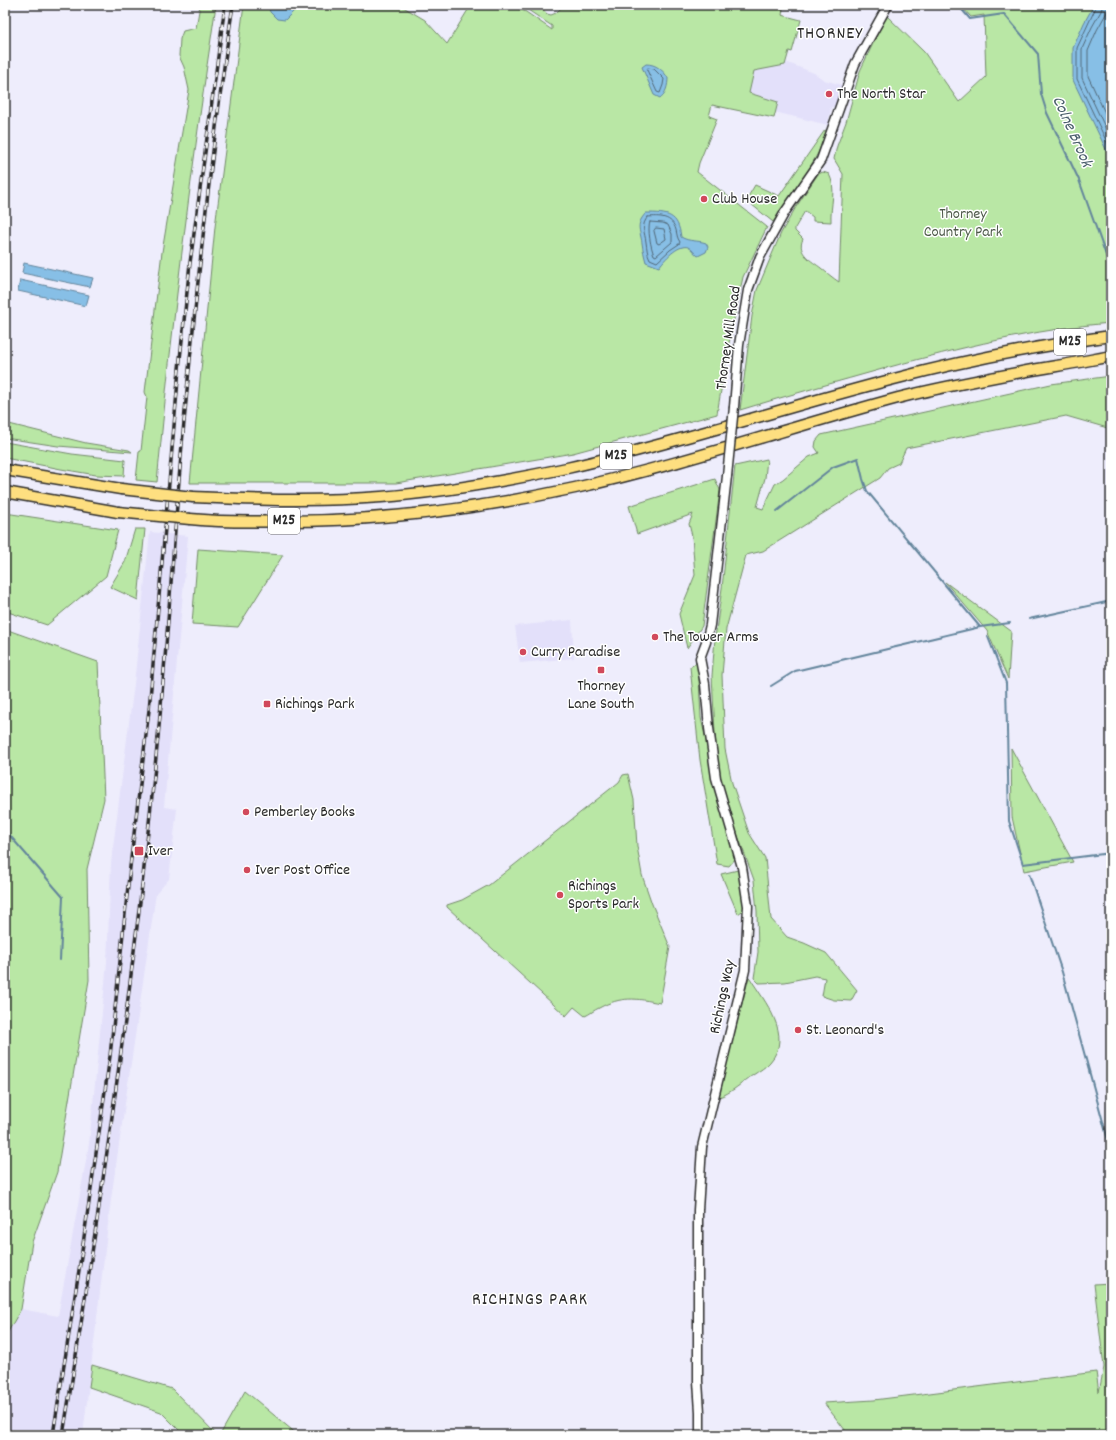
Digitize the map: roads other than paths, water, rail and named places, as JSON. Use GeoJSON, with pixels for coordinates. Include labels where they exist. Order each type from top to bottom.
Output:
{"type":"FeatureCollection","features":[{"type":"Feature","properties":{"kind":"highway","name":"M25"},"geometry":{"type":"LineString","coordinates":[[5,470],[121,490],[193,497],[234,499],[323,499],[382,497],[499,481],[564,468],[628,453],[895,378],[1029,349],[1111,336]]}},
{"type":"Feature","properties":{"kind":"highway","name":"M25"},"geometry":{"type":"LineString","coordinates":[[5,492],[118,512],[224,522],[326,521],[394,517],[492,504],[576,488],[651,469],[829,417],[919,393],[973,381],[1091,361],[1111,356]]}},
{"type":"Feature","properties":{"kind":"highway"},"geometry":{"type":"LineString","coordinates":[[1091,361],[1111,361]]}},
{"type":"Feature","properties":{"kind":"street","name":"Thorney Mill Road"},"geometry":{"type":"LineString","coordinates":[[700,658],[710,625],[727,476],[739,345],[748,290],[760,257],[785,212],[821,160],[855,64],[888,5]]}},
{"type":"Feature","properties":{"kind":"street","name":"Richings Way"},"geometry":{"type":"LineString","coordinates":[[700,658],[705,684],[716,778],[742,867],[748,906],[745,970],[702,1147],[698,1210],[697,1319],[700,1435]]}},
{"type":"Feature","properties":{"kind":"water"},"geometry":{"type":"Polygon","coordinates":[[[268,5],[300,5],[285,20],[277,19],[270,12],[268,5]]]}},
{"type":"Feature","properties":{"kind":"water"},"geometry":{"type":"Polygon","coordinates":[[[1094,5],[1111,5],[1111,160],[1073,80],[1073,48],[1094,5]]]}},
{"type":"Feature","properties":{"kind":"water"},"geometry":{"type":"Polygon","coordinates":[[[646,64],[659,68],[668,78],[668,84],[664,94],[660,98],[654,95],[642,67],[646,64]]]}},
{"type":"Feature","properties":{"kind":"water"},"geometry":{"type":"Polygon","coordinates":[[[646,213],[671,216],[680,229],[681,237],[687,240],[706,243],[708,247],[706,252],[698,256],[688,247],[684,247],[672,253],[659,267],[646,262],[639,224],[646,213]]]}},
{"type":"Feature","properties":{"kind":"water"},"geometry":{"type":"Polygon","coordinates":[[[24,263],[93,278],[90,287],[22,273],[24,263]]]}},
{"type":"Feature","properties":{"kind":"water"},"geometry":{"type":"Polygon","coordinates":[[[20,280],[89,295],[86,306],[18,291],[20,280]]]}},
{"type":"Feature","properties":{"kind":"waterway","name":"Colne Brook"},"geometry":{"type":"LineString","coordinates":[[958,5],[970,19],[1004,14],[1038,54],[1041,94],[1047,113],[1079,180],[1111,272]]}},
{"type":"Feature","properties":{"kind":"waterway"},"geometry":{"type":"LineString","coordinates":[[777,511],[833,467],[858,458],[867,491],[980,627]]}},
{"type":"Feature","properties":{"kind":"waterway"},"geometry":{"type":"LineString","coordinates":[[1029,619],[1111,601]]}},
{"type":"Feature","properties":{"kind":"waterway"},"geometry":{"type":"LineString","coordinates":[[771,686],[795,671],[980,627],[1010,623]]}},
{"type":"Feature","properties":{"kind":"waterway"},"geometry":{"type":"LineString","coordinates":[[988,637],[1006,683],[1009,821],[1023,864],[1111,853]]}},
{"type":"Feature","properties":{"kind":"waterway"},"geometry":{"type":"LineString","coordinates":[[5,830],[63,897],[60,960]]}},
{"type":"Feature","properties":{"kind":"waterway"},"geometry":{"type":"LineString","coordinates":[[1029,874],[1062,972],[1111,1151]]}},
{"type":"Feature","properties":{"kind":"railway"},"geometry":{"type":"LineString","coordinates":[[53,1435],[82,1251],[110,1056],[130,867],[149,710],[179,369],[190,263],[225,5]]}},
{"type":"Feature","properties":{"kind":"railway"},"geometry":{"type":"LineString","coordinates":[[63,1435],[116,1091],[138,919],[161,706],[180,463],[194,318],[212,161],[233,5]]}},
{"type":"Feature","properties":{"kind":"place","name":"The North Star"},"geometry":{"type":"Point","coordinates":[829,94]}},
{"type":"Feature","properties":{"kind":"place","name":"Club House"},"geometry":{"type":"Point","coordinates":[704,199]}},
{"type":"Feature","properties":{"kind":"place","name":"The Tower Arms"},"geometry":{"type":"Point","coordinates":[655,637]}},
{"type":"Feature","properties":{"kind":"place","name":"Curry Paradise"},"geometry":{"type":"Point","coordinates":[523,652]}},
{"type":"Feature","properties":{"kind":"place","name":"Thorney Lane South"},"geometry":{"type":"Point","coordinates":[601,670]}},
{"type":"Feature","properties":{"kind":"place","name":"Richings Park"},"geometry":{"type":"Point","coordinates":[267,704]}},
{"type":"Feature","properties":{"kind":"place","name":"Pemberley Books"},"geometry":{"type":"Point","coordinates":[246,812]}},
{"type":"Feature","properties":{"kind":"place","name":"Iver"},"geometry":{"type":"Point","coordinates":[139,851]}},
{"type":"Feature","properties":{"kind":"place","name":"Iver Post Office"},"geometry":{"type":"Point","coordinates":[247,870]}},
{"type":"Feature","properties":{"kind":"place","name":"Richings Sports Park"},"geometry":{"type":"Point","coordinates":[560,895]}},
{"type":"Feature","properties":{"kind":"place","name":"St. Leonard's"},"geometry":{"type":"Point","coordinates":[798,1030]}},
{"type":"Feature","properties":{"kind":"district","name":"THORNEY"},"geometry":{"type":"Point","coordinates":[830,34]}},
{"type":"Feature","properties":{"kind":"district","name":"RICHINGS PARK"},"geometry":{"type":"Point","coordinates":[530,1300]}},
{"type":"Feature","properties":{"kind":"park label","name":"Thorney Country Park"},"geometry":{"type":"Point","coordinates":[963,223]}}]}
